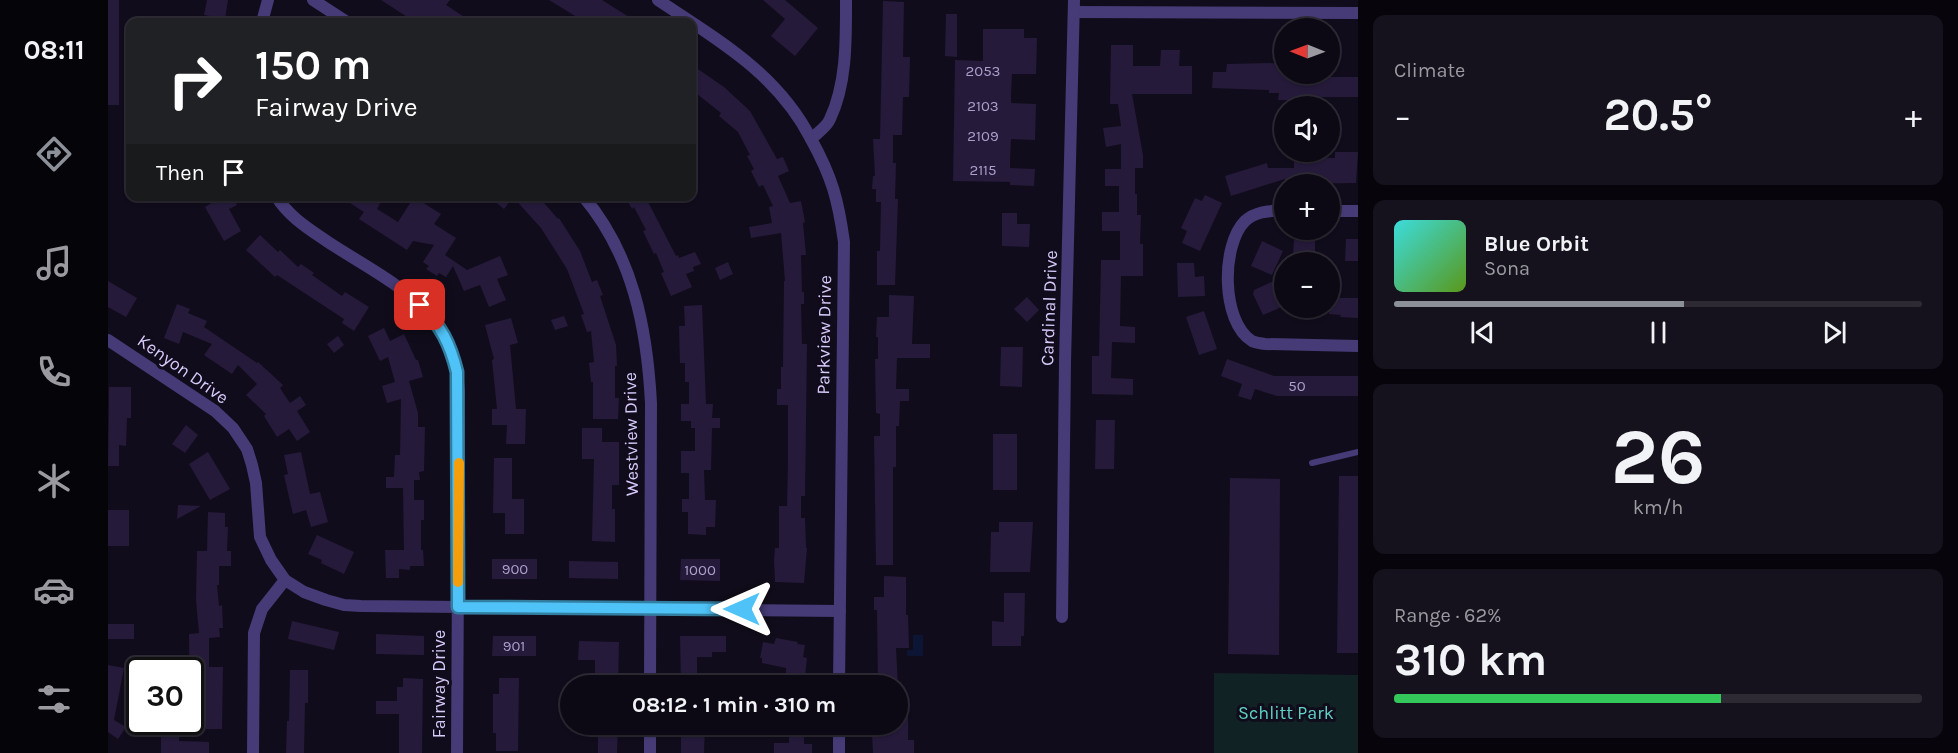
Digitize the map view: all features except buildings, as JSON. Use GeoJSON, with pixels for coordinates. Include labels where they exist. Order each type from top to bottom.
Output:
{"type":"FeatureCollection","features":[{"type":"Feature","properties":{"kind":"street"},"geometry":{"type":"LineString","coordinates":[[263,18],[267,0]]}},
{"type":"Feature","properties":{"kind":"street"},"geometry":{"type":"LineString","coordinates":[[313,0],[341,18]]}},
{"type":"Feature","properties":{"kind":"street","name":"Parkview Drive"},"geometry":{"type":"LineString","coordinates":[[658,0],[685,18]]}},
{"type":"Feature","properties":{"kind":"street"},"geometry":{"type":"LineString","coordinates":[[811,139],[830,121],[839,91],[846,48],[846,0]]}},
{"type":"Feature","properties":{"kind":"street"},"geometry":{"type":"LineString","coordinates":[[1074,6],[1358,13]]}},
{"type":"Feature","properties":{"kind":"street","name":"Cardinal Drive"},"geometry":{"type":"LineString","coordinates":[[1062,617],[1065,362],[1074,6]]}},
{"type":"Feature","properties":{"kind":"street","name":"Parkview Drive"},"geometry":{"type":"LineString","coordinates":[[696,25],[736,52],[769,80],[792,106],[827,168],[838,204],[844,242],[839,675]]}},
{"type":"Feature","properties":{"kind":"street","name":"Fairway Drive"},"geometry":{"type":"LineString","coordinates":[[280,201],[303,226],[403,290],[436,322],[448,341],[457,372],[459,391],[457,753]]}},
{"type":"Feature","properties":{"kind":"street","name":"Westview Drive"},"geometry":{"type":"LineString","coordinates":[[588,201],[621,254],[636,298],[646,346],[651,403],[650,675]]}},
{"type":"Feature","properties":{"kind":"street"},"geometry":{"type":"LineString","coordinates":[[1274,211],[1252,216],[1238,231],[1232,243],[1228,284],[1230,304],[1244,334],[1253,342],[1265,344],[1358,346]]}},
{"type":"Feature","properties":{"kind":"street"},"geometry":{"type":"LineString","coordinates":[[1340,211],[1358,211]]}},
{"type":"Feature","properties":{"kind":"street","name":"Kenyon Drive"},"geometry":{"type":"LineString","coordinates":[[108,340],[215,411],[233,428],[247,449],[252,465],[260,537],[271,560],[285,580],[304,592],[344,604],[840,610]]}},
{"type":"Feature","properties":{"kind":"street"},"geometry":{"type":"LineString","coordinates":[[253,753],[254,633],[262,609],[285,580]]}},
{"type":"Feature","properties":{"kind":"street"},"geometry":{"type":"LineString","coordinates":[[650,735],[650,753]]}},
{"type":"Feature","properties":{"kind":"street"},"geometry":{"type":"LineString","coordinates":[[839,735],[839,753]]}},
{"type":"Feature","properties":{"kind":"lane"},"geometry":{"type":"LineString","coordinates":[[1312,463],[1358,452]]}},
{"type":"Feature","properties":{"kind":"green space","name":"Schlitt Park"},"geometry":{"type":"Polygon","coordinates":[[[1214,673],[1358,675],[1358,753],[1214,753],[1214,673]]]}},
{"type":"Feature","properties":{"kind":"water"},"geometry":{"type":"Polygon","coordinates":[[[913,635],[923,635],[923,656],[907,656],[907,650],[913,650],[913,635]]]}},
{"type":"Feature","properties":{"kind":"slow traffic"},"geometry":{"type":"LineString","coordinates":[[458,582],[459,463]]}},
{"type":"Feature","properties":{"kind":"route"},"geometry":{"type":"LineString","coordinates":[[420,305],[436,322],[448,341],[457,372],[459,391],[458,607],[742,609]]}}]}
